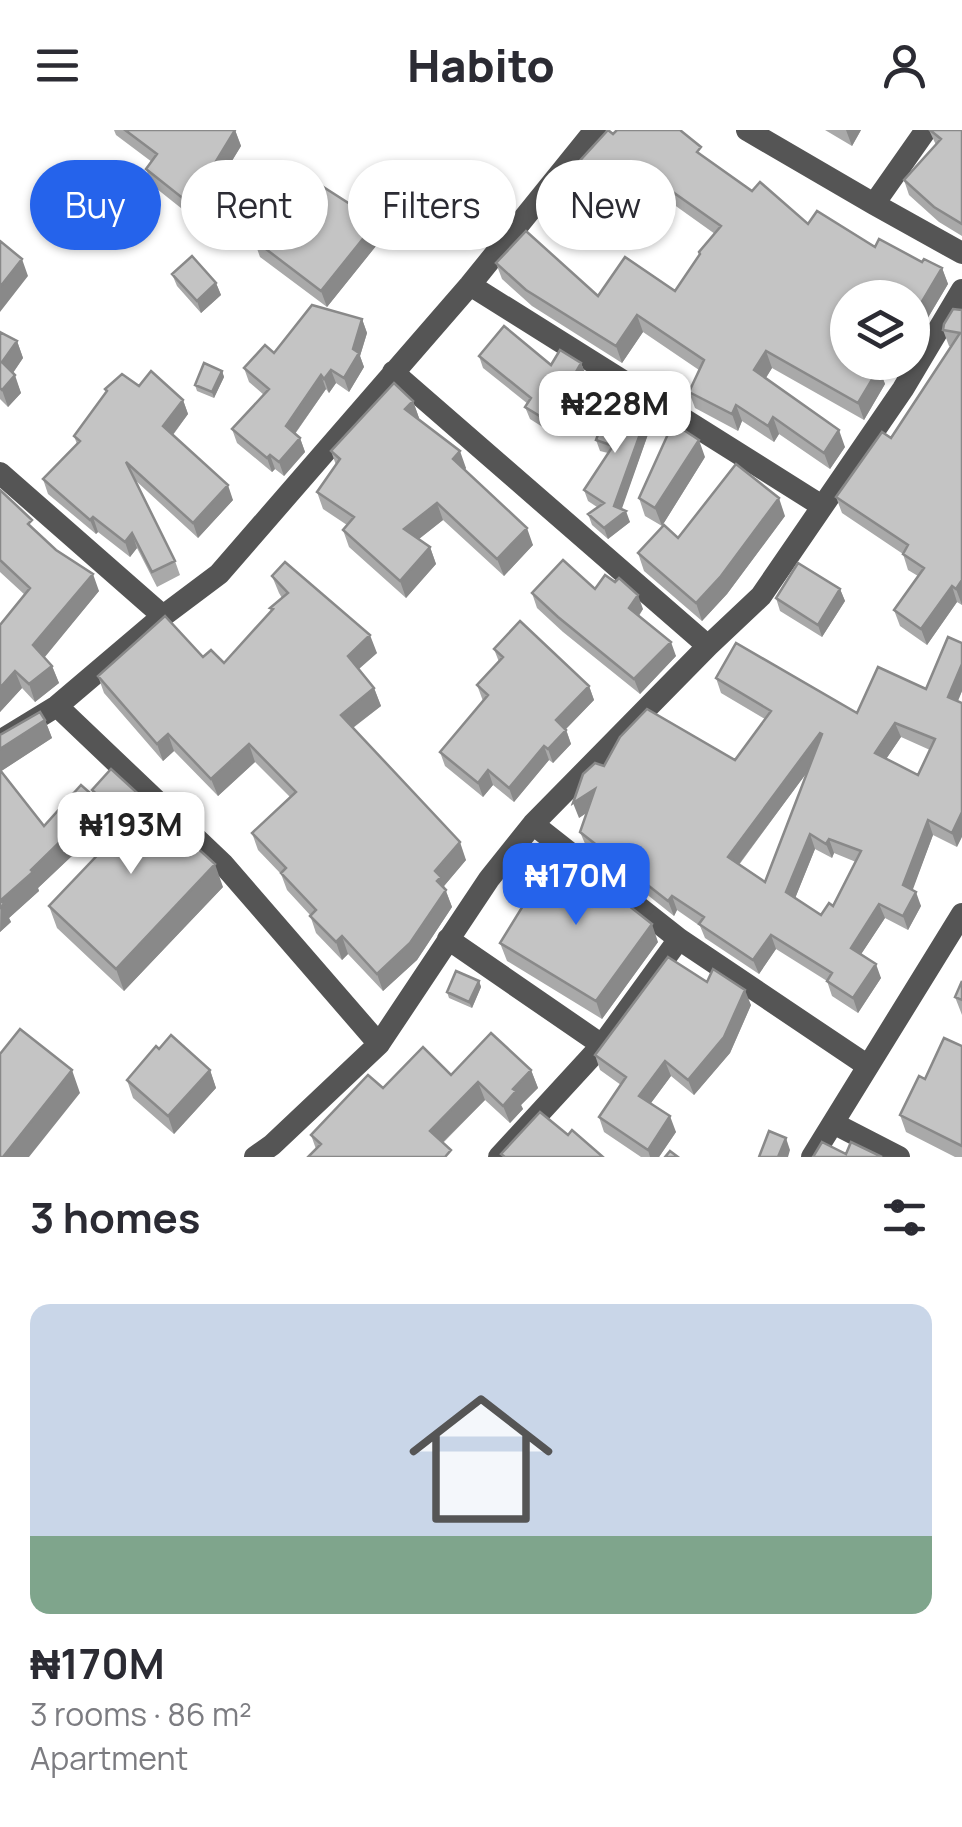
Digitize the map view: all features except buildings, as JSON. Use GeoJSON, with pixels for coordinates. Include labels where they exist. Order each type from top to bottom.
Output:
{"type":"FeatureCollection","features":[{"type":"Feature","properties":{"kind":"street"},"geometry":{"type":"LineString","coordinates":[[0,740],[56,706],[219,574],[470,284],[596,130]]}},
{"type":"Feature","properties":{"kind":"street"},"geometry":{"type":"LineString","coordinates":[[747,130],[962,253]]}},
{"type":"Feature","properties":{"kind":"street"},"geometry":{"type":"LineString","coordinates":[[874,204],[926,130]]}},
{"type":"Feature","properties":{"kind":"street"},"geometry":{"type":"LineString","coordinates":[[470,284],[822,506]]}},
{"type":"Feature","properties":{"kind":"street"},"geometry":{"type":"LineString","coordinates":[[255,1157],[379,1044],[489,879],[533,824],[761,596],[903,389],[962,290]]}},
{"type":"Feature","properties":{"kind":"street"},"geometry":{"type":"LineString","coordinates":[[392,372],[708,646]]}},
{"type":"Feature","properties":{"kind":"street"},"geometry":{"type":"LineString","coordinates":[[0,473],[163,616]]}},
{"type":"Feature","properties":{"kind":"street"},"geometry":{"type":"LineString","coordinates":[[56,706],[223,864],[379,1044]]}},
{"type":"Feature","properties":{"kind":"street"},"geometry":{"type":"LineString","coordinates":[[533,824],[679,938],[868,1066]]}},
{"type":"Feature","properties":{"kind":"street"},"geometry":{"type":"LineString","coordinates":[[812,1157],[962,914]]}},
{"type":"Feature","properties":{"kind":"street"},"geometry":{"type":"LineString","coordinates":[[448,938],[602,1045]]}},
{"type":"Feature","properties":{"kind":"street"},"geometry":{"type":"LineString","coordinates":[[499,1157],[602,1045],[679,938]]}},
{"type":"Feature","properties":{"kind":"street"},"geometry":{"type":"LineString","coordinates":[[833,1123],[899,1157]]}}]}
